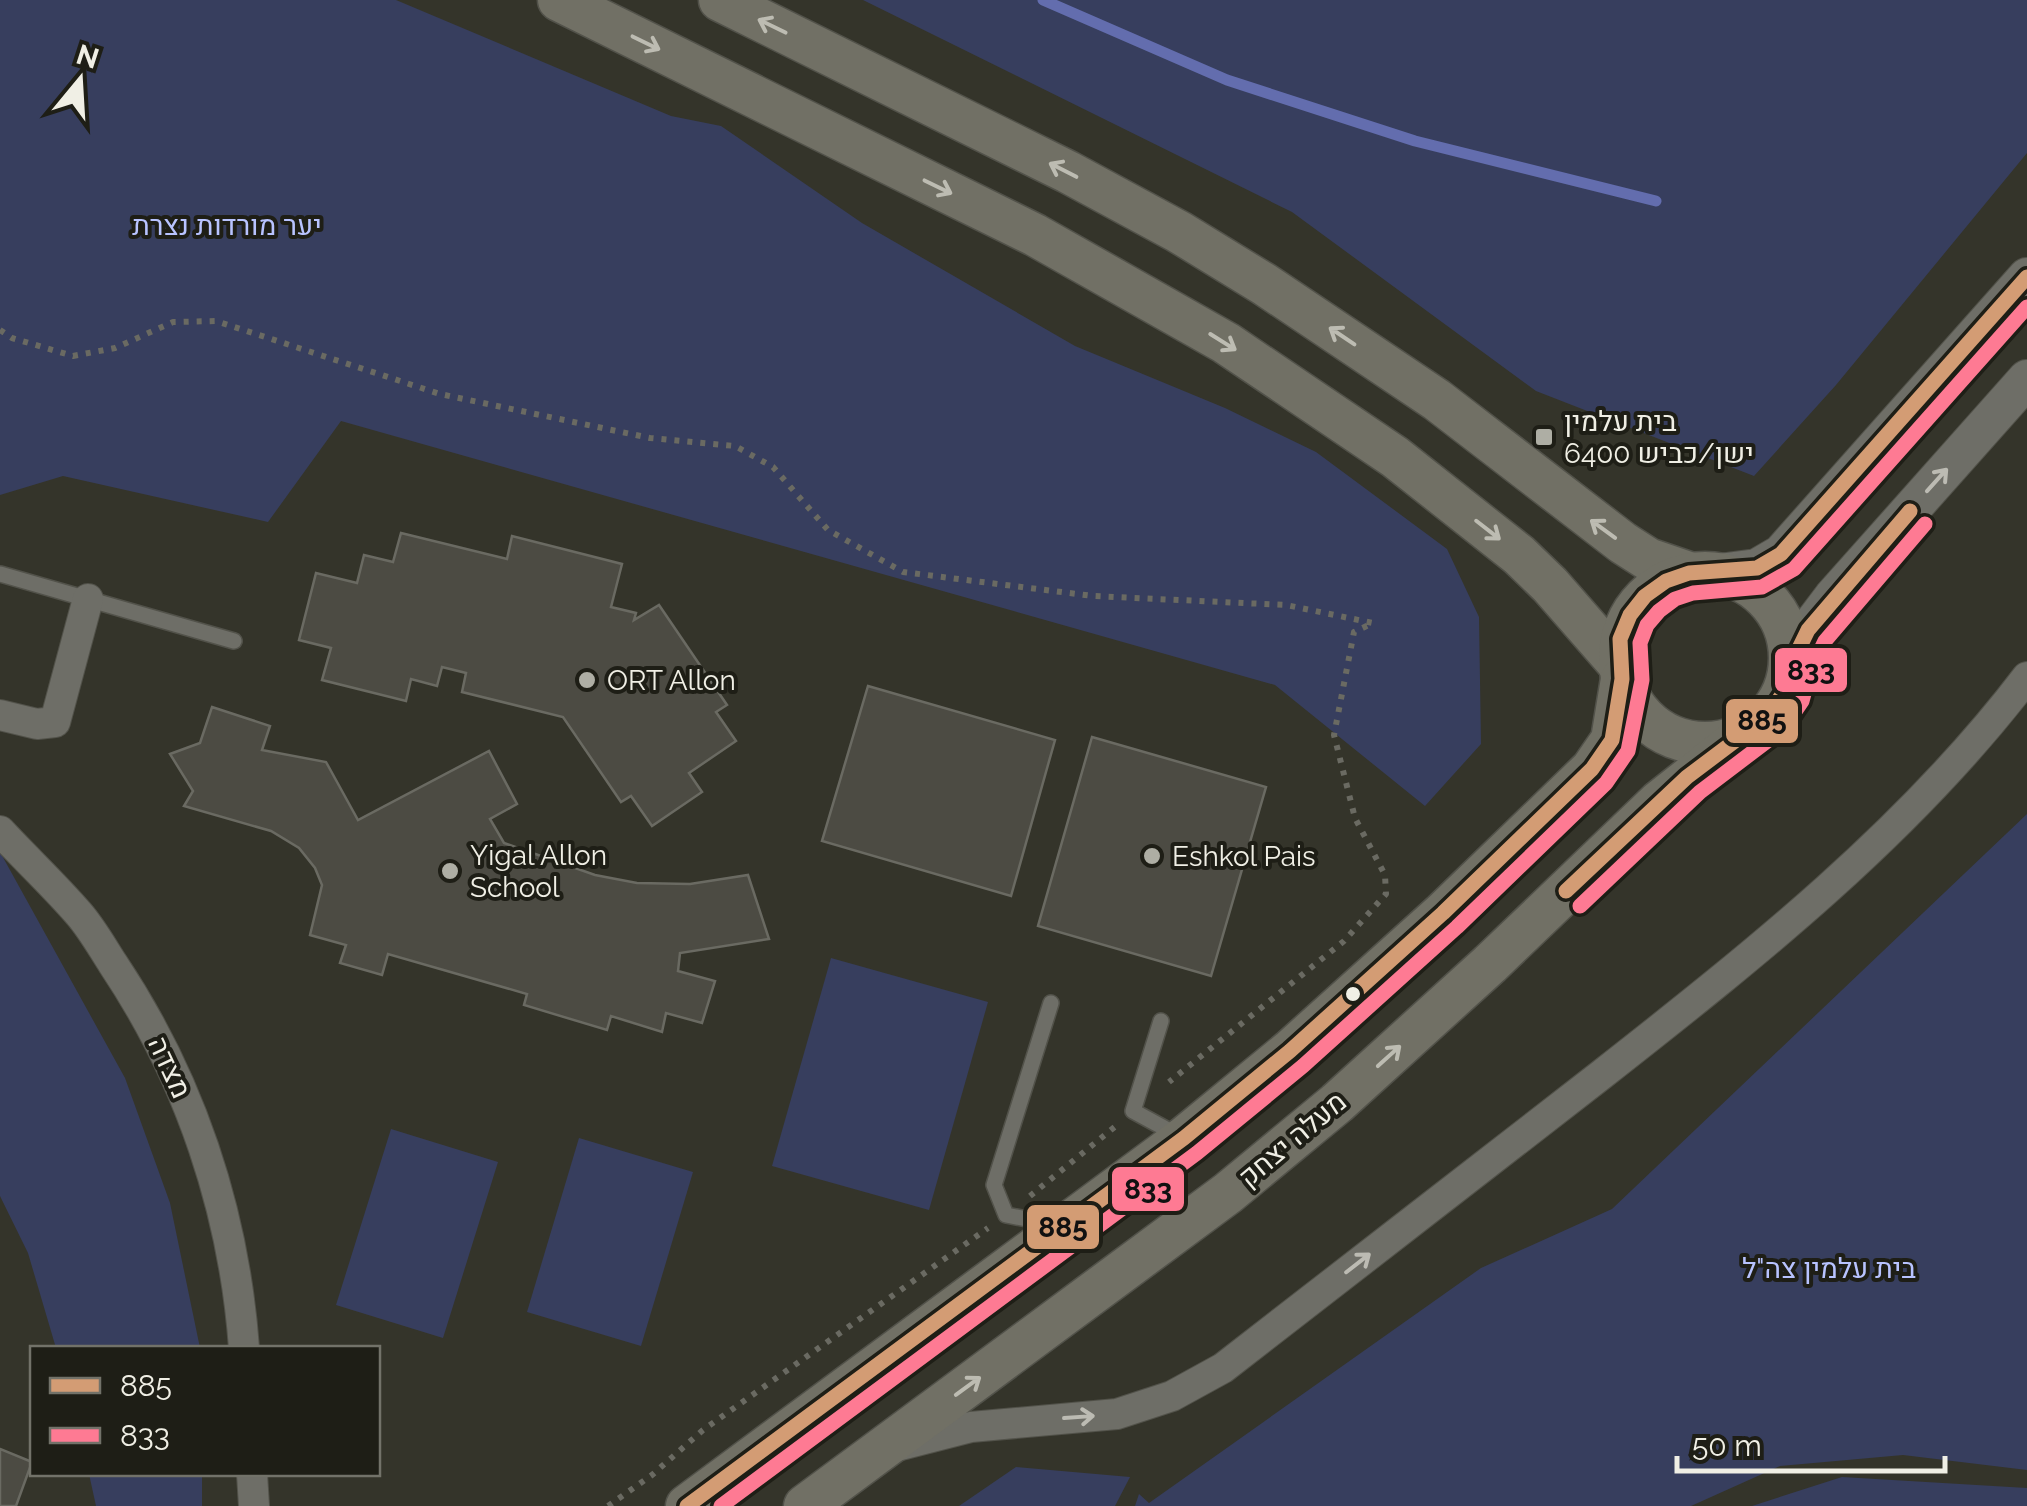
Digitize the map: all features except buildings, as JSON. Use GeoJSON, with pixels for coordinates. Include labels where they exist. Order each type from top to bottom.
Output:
{"type":"FeatureCollection","features":[{"type":"Feature","properties":{"kind":"main road"},"geometry":{"type":"LineString","coordinates":[[559,0],[1035,235],[1226,344],[1395,457],[1519,555],[1550,585],[1620,672],[1632,703],[1649,722],[1671,737],[1696,743],[1722,742],[1746,733],[1768,716],[1784,692],[1791,666],[1789,640],[1780,616],[1754,588],[1648,559],[1438,400],[1179,232],[1068,172],[720,0]]}},
{"type":"Feature","properties":{"kind":"main road"},"geometry":{"type":"LineString","coordinates":[[687,1506],[1184,1138],[1361,987],[1592,769],[1612,740],[1620,639],[1630,616],[1645,596],[1666,581],[1704,573]]}},
{"type":"Feature","properties":{"kind":"main road","name":"מעלה יצחק"},"geometry":{"type":"LineString","coordinates":[[805,1506],[1228,1193],[1336,1103],[1490,964],[1659,802],[1746,733]]}},
{"type":"Feature","properties":{"kind":"street"},"geometry":{"type":"LineString","coordinates":[[1704,573],[1757,568],[1781,554],[2027,277]]}},
{"type":"Feature","properties":{"kind":"street"},"geometry":{"type":"LineString","coordinates":[[1791,666],[1808,630],[1833,598],[2027,380]]}},
{"type":"Feature","properties":{"kind":"street"},"geometry":{"type":"LineString","coordinates":[[0,715],[37,724],[54,722],[88,599]]}},
{"type":"Feature","properties":{"kind":"street"},"geometry":{"type":"LineString","coordinates":[[880,1450],[970,1427],[1117,1414],[1172,1396],[1223,1368],[1678,1014],[1797,915],[1908,814],[2027,677]]}},
{"type":"Feature","properties":{"kind":"street","name":"מצדה"},"geometry":{"type":"LineString","coordinates":[[0,831],[81,916],[136,998],[166,1055],[216,1179],[242,1311],[244,1346]]}},
{"type":"Feature","properties":{"kind":"street"},"geometry":{"type":"LineString","coordinates":[[252,1476],[254,1506]]}},
{"type":"Feature","properties":{"kind":"lane"},"geometry":{"type":"LineString","coordinates":[[0,574],[234,641]]}},
{"type":"Feature","properties":{"kind":"lane"},"geometry":{"type":"LineString","coordinates":[[1051,1003],[994,1185],[1006,1215],[1065,1227]]}},
{"type":"Feature","properties":{"kind":"lane"},"geometry":{"type":"LineString","coordinates":[[1162,1021],[1134,1111],[1184,1138]]}},
{"type":"Feature","properties":{"kind":"path"},"geometry":{"type":"LineString","coordinates":[[0,330],[12,338],[74,356],[115,348],[174,322],[216,321],[440,394],[650,438],[735,446],[773,467],[828,530],[902,572],[1093,596],[1286,605],[1374,623],[1354,632],[1334,736],[1355,818],[1386,875],[1386,894],[1344,941],[1006,1215],[703,1430],[652,1476],[608,1506]]}},
{"type":"Feature","properties":{"kind":"green space","name":"יער מורדות נצרת"},"geometry":{"type":"Polygon","coordinates":[[[0,0],[396,0],[671,116],[721,126],[862,223],[1075,346],[1225,408],[1316,452],[1447,549],[1479,617],[1481,744],[1425,806],[1275,685],[341,421],[268,522],[63,476],[0,495],[0,0]]]}},
{"type":"Feature","properties":{"kind":"green space"},"geometry":{"type":"Polygon","coordinates":[[[863,0],[2027,0],[2027,153],[1836,385],[1754,476],[1536,391],[1292,212],[863,0]]]}},
{"type":"Feature","properties":{"kind":"green space","name":"בית עלמין צה\"ל"},"geometry":{"type":"Polygon","coordinates":[[[2027,814],[2027,1470],[1903,1455],[1780,1466],[1691,1506],[1135,1506],[1139,1494],[1149,1503],[1481,1268],[1612,1209],[2027,814]]]}},
{"type":"Feature","properties":{"kind":"green space"},"geometry":{"type":"Polygon","coordinates":[[[0,852],[125,1078],[170,1203],[200,1346],[55,1346],[28,1253],[0,1196],[0,852]]]}},
{"type":"Feature","properties":{"kind":"green space"},"geometry":{"type":"Polygon","coordinates":[[[831,958],[988,1002],[929,1210],[772,1166],[831,958]]]}},
{"type":"Feature","properties":{"kind":"green space"},"geometry":{"type":"Polygon","coordinates":[[[391,1129],[498,1162],[443,1338],[336,1305],[391,1129]]]}},
{"type":"Feature","properties":{"kind":"green space"},"geometry":{"type":"Polygon","coordinates":[[[579,1138],[693,1172],[641,1346],[527,1312],[579,1138]]]}},
{"type":"Feature","properties":{"kind":"green space"},"geometry":{"type":"Polygon","coordinates":[[[1016,1467],[1130,1477],[1115,1506],[959,1506],[1016,1467]]]}},
{"type":"Feature","properties":{"kind":"green space"},"geometry":{"type":"Polygon","coordinates":[[[89,1476],[202,1476],[202,1506],[96,1506],[89,1476]]]}},
{"type":"Feature","properties":{"kind":"green space"},"geometry":{"type":"Polygon","coordinates":[[[1842,1477],[2027,1488],[2027,1506],[1752,1506],[1842,1477]]]}},
{"type":"Feature","properties":{"kind":"waterway"},"geometry":{"type":"LineString","coordinates":[[1043,0],[1227,80],[1415,141],[1656,201]]}},
{"type":"Feature","properties":{"kind":"transit line","name":"885"},"geometry":{"type":"LineString","coordinates":[[687,1506],[1184,1138],[1290,1051],[1443,913],[1592,769],[1612,740],[1622,679],[1620,639],[1630,615],[1645,596],[1666,581],[1689,573],[1757,568],[1781,554],[2027,277]]}},
{"type":"Feature","properties":{"kind":"transit line","name":"833"},"geometry":{"type":"LineString","coordinates":[[721,1506],[1197,1153],[1303,1066],[1457,927],[1606,783],[1628,751],[1642,680],[1640,643],[1647,625],[1659,611],[1675,599],[1693,593],[1762,587],[1794,569],[2027,307]]}},
{"type":"Feature","properties":{"kind":"transit line","name":"885"},"geometry":{"type":"LineString","coordinates":[[1566,891],[1687,777],[1768,716],[1784,692],[1791,665],[1808,630],[1910,511]]}},
{"type":"Feature","properties":{"kind":"transit line","name":"833"},"geometry":{"type":"LineString","coordinates":[[1580,906],[1700,792],[1783,729],[1802,701],[1825,641],[1925,524]]}},
{"type":"Feature","properties":{"kind":"place","name":"בית עלמין ישן/כביש 6400"},"geometry":{"type":"Point","coordinates":[1544,437]}},
{"type":"Feature","properties":{"kind":"place","name":"ORT Allon"},"geometry":{"type":"Point","coordinates":[587,680]}},
{"type":"Feature","properties":{"kind":"place","name":"Eshkol Pais"},"geometry":{"type":"Point","coordinates":[1152,856]}},
{"type":"Feature","properties":{"kind":"place","name":"Yigal Allon School"},"geometry":{"type":"Point","coordinates":[450,871]}}]}
